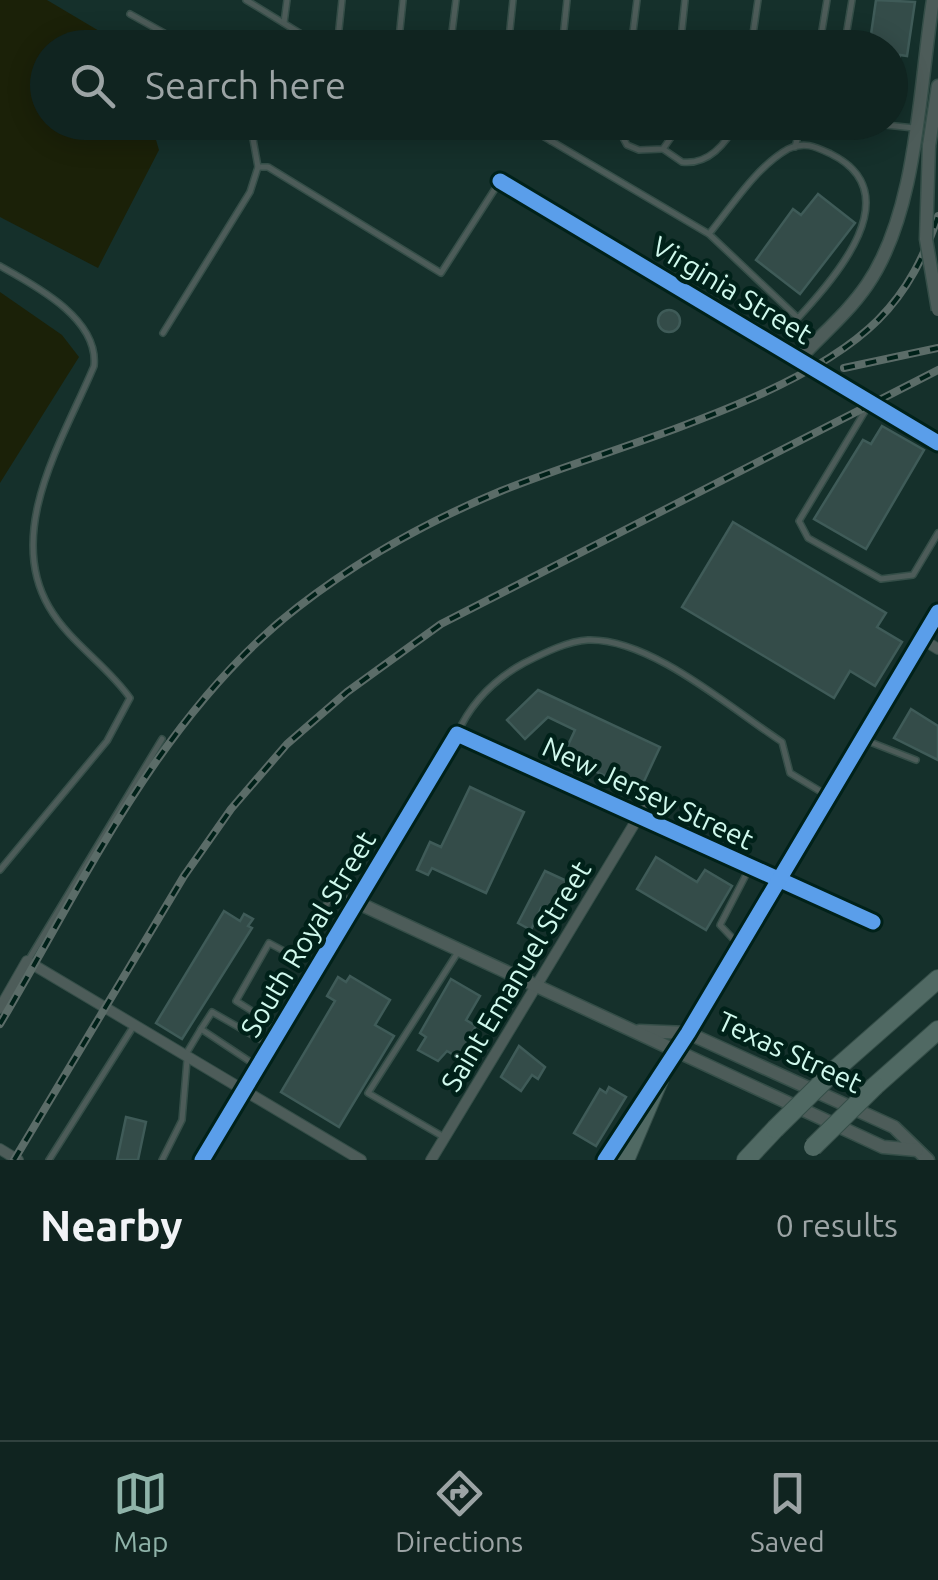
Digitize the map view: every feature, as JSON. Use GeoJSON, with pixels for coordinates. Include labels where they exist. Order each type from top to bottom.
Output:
{"type":"FeatureCollection","features":[{"type":"Feature","properties":{"kind":"highway"},"geometry":{"type":"LineString","coordinates":[[746,1160],[837,1068],[938,979]]}},
{"type":"Feature","properties":{"kind":"highway"},"geometry":{"type":"LineString","coordinates":[[806,1153],[938,1030]]}},
{"type":"Feature","properties":{"kind":"highway"},"geometry":{"type":"LineString","coordinates":[[625,1160],[659,1080]]}},
{"type":"Feature","properties":{"kind":"street"},"geometry":{"type":"LineString","coordinates":[[799,359],[844,316],[886,249],[900,217],[933,0]]}},
{"type":"Feature","properties":{"kind":"street"},"geometry":{"type":"LineString","coordinates":[[938,86],[929,146],[926,239],[938,310]]}},
{"type":"Feature","properties":{"kind":"street","name":"Virginia Street"},"geometry":{"type":"LineString","coordinates":[[500,181],[938,443]]}},
{"type":"Feature","properties":{"kind":"street"},"geometry":{"type":"LineString","coordinates":[[605,1160],[688,1033],[938,612]]}},
{"type":"Feature","properties":{"kind":"street"},"geometry":{"type":"LineString","coordinates":[[922,639],[938,649]]}},
{"type":"Feature","properties":{"kind":"street","name":"New Jersey Street"},"geometry":{"type":"LineString","coordinates":[[457,734],[873,922]]}},
{"type":"Feature","properties":{"kind":"street","name":"South Royal Street"},"geometry":{"type":"LineString","coordinates":[[202,1160],[457,734]]}},
{"type":"Feature","properties":{"kind":"street","name":"Saint Emanuel Street"},"geometry":{"type":"LineString","coordinates":[[432,1160],[639,816]]}},
{"type":"Feature","properties":{"kind":"street","name":"Texas Street"},"geometry":{"type":"LineString","coordinates":[[356,902],[883,1147],[918,1157]]}},
{"type":"Feature","properties":{"kind":"street"},"geometry":{"type":"LineString","coordinates":[[0,1008],[27,962],[361,1160]]}},
{"type":"Feature","properties":{"kind":"street","name":"Texas Street"},"geometry":{"type":"LineString","coordinates":[[631,1030],[688,1033],[894,1127],[918,1157]]}},
{"type":"Feature","properties":{"kind":"street"},"geometry":{"type":"LineString","coordinates":[[0,1149],[18,1160]]}},
{"type":"Feature","properties":{"kind":"lane"},"geometry":{"type":"LineString","coordinates":[[246,0],[295,30]]}},
{"type":"Feature","properties":{"kind":"lane"},"geometry":{"type":"LineString","coordinates":[[284,23],[287,0]]}},
{"type":"Feature","properties":{"kind":"lane"},"geometry":{"type":"LineString","coordinates":[[339,30],[342,0]]}},
{"type":"Feature","properties":{"kind":"lane"},"geometry":{"type":"LineString","coordinates":[[400,30],[403,0]]}},
{"type":"Feature","properties":{"kind":"lane"},"geometry":{"type":"LineString","coordinates":[[452,30],[456,0]]}},
{"type":"Feature","properties":{"kind":"lane"},"geometry":{"type":"LineString","coordinates":[[510,30],[513,0]]}},
{"type":"Feature","properties":{"kind":"lane"},"geometry":{"type":"LineString","coordinates":[[564,30],[567,0]]}},
{"type":"Feature","properties":{"kind":"lane"},"geometry":{"type":"LineString","coordinates":[[632,30],[636,0]]}},
{"type":"Feature","properties":{"kind":"lane"},"geometry":{"type":"LineString","coordinates":[[682,30],[685,0]]}},
{"type":"Feature","properties":{"kind":"lane"},"geometry":{"type":"LineString","coordinates":[[754,30],[758,0]]}},
{"type":"Feature","properties":{"kind":"lane"},"geometry":{"type":"LineString","coordinates":[[823,30],[828,0]]}},
{"type":"Feature","properties":{"kind":"lane"},"geometry":{"type":"LineString","coordinates":[[847,30],[852,0]]}},
{"type":"Feature","properties":{"kind":"lane"},"geometry":{"type":"LineString","coordinates":[[130,14],[159,30]]}},
{"type":"Feature","properties":{"kind":"lane"},"geometry":{"type":"LineString","coordinates":[[908,127],[914,128]]}},
{"type":"Feature","properties":{"kind":"lane"},"geometry":{"type":"LineString","coordinates":[[164,332],[230,227],[258,167],[253,140]]}},
{"type":"Feature","properties":{"kind":"lane"},"geometry":{"type":"LineString","coordinates":[[625,140],[638,150],[663,149],[682,162],[703,159],[726,140]]}},
{"type":"Feature","properties":{"kind":"lane"},"geometry":{"type":"LineString","coordinates":[[663,149],[669,140]]}},
{"type":"Feature","properties":{"kind":"lane"},"geometry":{"type":"LineString","coordinates":[[795,147],[797,140]]}},
{"type":"Feature","properties":{"kind":"lane"},"geometry":{"type":"LineString","coordinates":[[551,141],[709,234],[798,318],[832,282],[865,220],[869,204],[866,189],[848,162],[810,144],[795,147],[762,170],[709,234]]}},
{"type":"Feature","properties":{"kind":"lane"},"geometry":{"type":"LineString","coordinates":[[258,167],[268,167],[441,273],[500,181]]}},
{"type":"Feature","properties":{"kind":"lane"},"geometry":{"type":"LineString","coordinates":[[0,266],[70,314],[89,336],[96,353],[39,498],[33,532],[46,604],[69,636],[113,673],[130,698],[107,741],[0,870]]}},
{"type":"Feature","properties":{"kind":"lane"},"geometry":{"type":"LineString","coordinates":[[870,402],[799,522],[808,538],[881,579],[913,575],[938,533]]}},
{"type":"Feature","properties":{"kind":"lane"},"geometry":{"type":"LineString","coordinates":[[457,734],[470,704],[517,667],[542,654],[586,640],[637,648],[782,742],[790,773],[828,796]]}},
{"type":"Feature","properties":{"kind":"lane"},"geometry":{"type":"LineString","coordinates":[[862,738],[916,760]]}},
{"type":"Feature","properties":{"kind":"lane"},"geometry":{"type":"LineString","coordinates":[[27,962],[162,739]]}},
{"type":"Feature","properties":{"kind":"lane"},"geometry":{"type":"LineString","coordinates":[[639,816],[652,794]]}},
{"type":"Feature","properties":{"kind":"lane"},"geometry":{"type":"LineString","coordinates":[[739,946],[720,925],[750,867]]}},
{"type":"Feature","properties":{"kind":"lane"},"geometry":{"type":"LineString","coordinates":[[280,1028],[236,1000],[269,943],[295,958],[332,895],[356,902]]}},
{"type":"Feature","properties":{"kind":"lane"},"geometry":{"type":"LineString","coordinates":[[445,1137],[368,1093],[459,950]]}},
{"type":"Feature","properties":{"kind":"lane"},"geometry":{"type":"LineString","coordinates":[[162,1160],[182,1120],[186,1056],[212,1012],[270,1045]]}},
{"type":"Feature","properties":{"kind":"lane"},"geometry":{"type":"LineString","coordinates":[[49,1160],[134,1025]]}},
{"type":"Feature","properties":{"kind":"lane"},"geometry":{"type":"LineString","coordinates":[[201,1029],[258,1066]]}},
{"type":"Feature","properties":{"kind":"shaded area"},"geometry":{"type":"Polygon","coordinates":[[[0,0],[47,0],[97,30],[30,30],[30,140],[156,140],[159,150],[98,268],[0,217],[0,0]]]}},
{"type":"Feature","properties":{"kind":"shaded area"},"geometry":{"type":"Polygon","coordinates":[[[0,292],[62,335],[79,357],[0,483],[0,292]]]}},
{"type":"Feature","properties":{"kind":"building"},"geometry":{"type":"Polygon","coordinates":[[[876,0],[915,2],[908,49],[908,30],[872,30],[876,0]]]}},
{"type":"Feature","properties":{"kind":"building"},"geometry":{"type":"Polygon","coordinates":[[[818,194],[855,223],[800,294],[756,260],[793,209],[801,215],[818,194]]]}},
{"type":"Feature","properties":{"kind":"building"},"geometry":{"type":"Polygon","coordinates":[[[669,310],[677,313],[677,329],[669,332],[661,329],[658,321],[661,313],[669,310]]]}},
{"type":"Feature","properties":{"kind":"building"},"geometry":{"type":"Polygon","coordinates":[[[882,426],[924,450],[866,549],[814,519],[863,440],[871,444],[882,426]]]}},
{"type":"Feature","properties":{"kind":"building"},"geometry":{"type":"Polygon","coordinates":[[[733,522],[886,613],[877,627],[902,642],[875,686],[850,671],[834,698],[682,607],[733,522]]]}},
{"type":"Feature","properties":{"kind":"building"},"geometry":{"type":"Polygon","coordinates":[[[538,690],[660,747],[639,792],[563,756],[575,730],[548,717],[525,739],[507,720],[538,690]]]}},
{"type":"Feature","properties":{"kind":"building"},"geometry":{"type":"Polygon","coordinates":[[[911,709],[938,726],[938,760],[894,738],[911,709]]]}},
{"type":"Feature","properties":{"kind":"building"},"geometry":{"type":"Polygon","coordinates":[[[470,787],[524,812],[486,893],[432,868],[428,875],[417,870],[430,842],[441,847],[470,787]]]}},
{"type":"Feature","properties":{"kind":"building"},"geometry":{"type":"Polygon","coordinates":[[[656,857],[697,882],[705,870],[732,886],[706,930],[637,889],[656,857]]]}},
{"type":"Feature","properties":{"kind":"building"},"geometry":{"type":"Polygon","coordinates":[[[545,871],[571,883],[573,889],[559,917],[541,908],[531,930],[518,923],[545,871]]]}},
{"type":"Feature","properties":{"kind":"building"},"geometry":{"type":"Polygon","coordinates":[[[224,911],[240,921],[244,914],[253,919],[248,926],[252,928],[182,1039],[156,1023],[224,911]]]}},
{"type":"Feature","properties":{"kind":"building"},"geometry":{"type":"Polygon","coordinates":[[[350,976],[390,1000],[375,1025],[394,1036],[339,1127],[281,1092],[335,1001],[327,996],[338,977],[346,982],[350,976]]]}},
{"type":"Feature","properties":{"kind":"building"},"geometry":{"type":"Polygon","coordinates":[[[451,979],[480,996],[466,1020],[476,1026],[469,1038],[482,1045],[471,1065],[447,1051],[438,1061],[418,1050],[426,1037],[420,1033],[451,979]]]}},
{"type":"Feature","properties":{"kind":"building"},"geometry":{"type":"Polygon","coordinates":[[[519,1046],[545,1067],[538,1079],[532,1075],[521,1091],[501,1077],[519,1046]]]}},
{"type":"Feature","properties":{"kind":"building"},"geometry":{"type":"Polygon","coordinates":[[[609,1087],[626,1097],[596,1146],[574,1133],[600,1089],[606,1093],[609,1087]]]}},
{"type":"Feature","properties":{"kind":"building"},"geometry":{"type":"Polygon","coordinates":[[[126,1117],[146,1122],[138,1160],[117,1160],[126,1117]]]}},
{"type":"Feature","properties":{"kind":"railway"},"geometry":{"type":"LineString","coordinates":[[0,1024],[96,856],[166,747],[250,649],[298,607],[370,557],[447,515],[501,491],[752,398],[843,349],[898,297],[921,258],[938,216]]}},
{"type":"Feature","properties":{"kind":"railway"},"geometry":{"type":"LineString","coordinates":[[844,368],[938,348]]}},
{"type":"Feature","properties":{"kind":"railway"},"geometry":{"type":"LineString","coordinates":[[14,1160],[184,876],[231,809],[287,744],[347,692],[441,624],[938,370]]}},
{"type":"Feature","properties":{"kind":"cycle path"},"geometry":{"type":"LineString","coordinates":[[500,181],[938,443]]}},
{"type":"Feature","properties":{"kind":"cycle path"},"geometry":{"type":"LineString","coordinates":[[605,1160],[688,1033],[938,612]]}},
{"type":"Feature","properties":{"kind":"cycle path"},"geometry":{"type":"LineString","coordinates":[[202,1160],[457,734],[873,922]]}}]}
